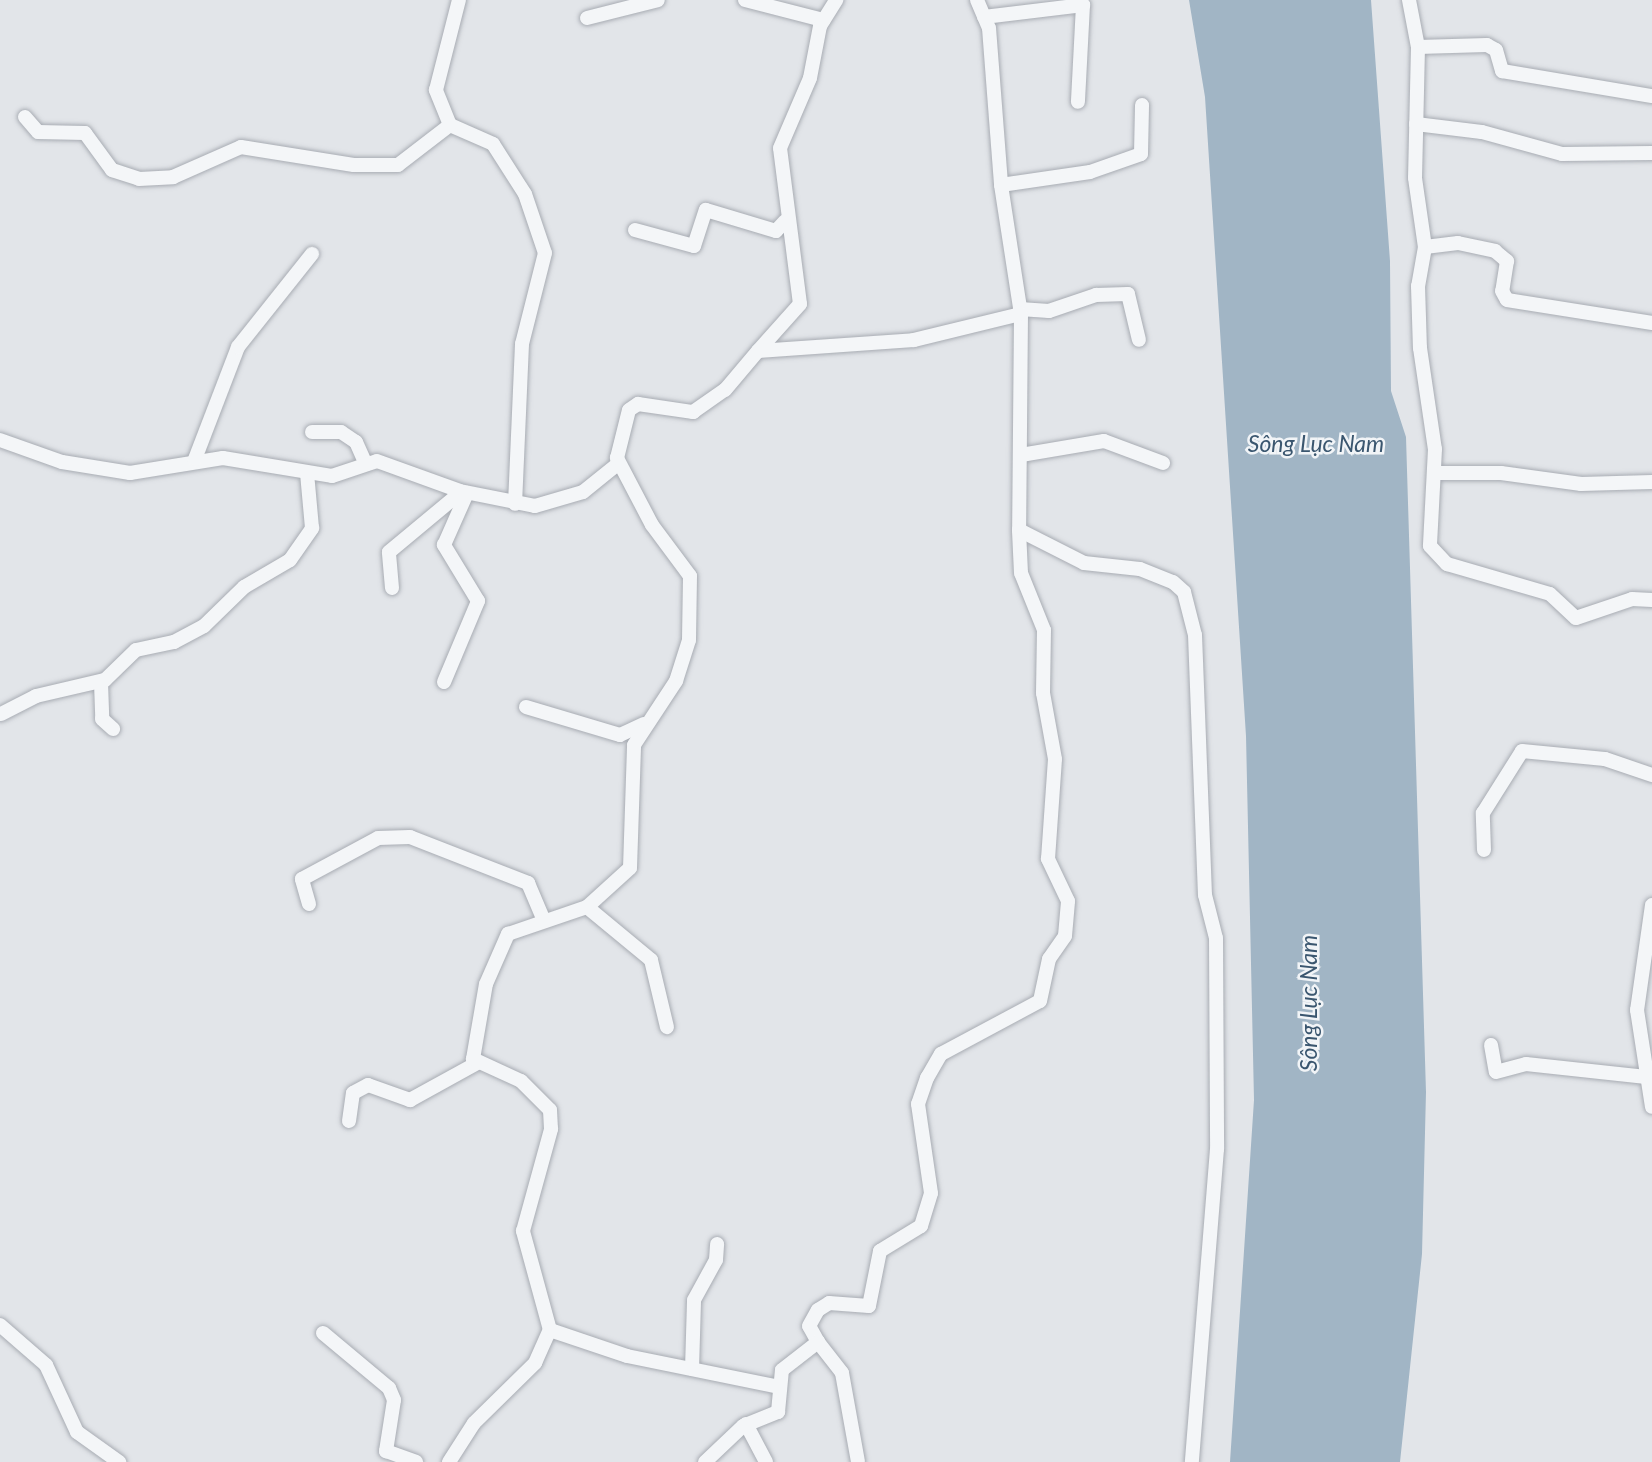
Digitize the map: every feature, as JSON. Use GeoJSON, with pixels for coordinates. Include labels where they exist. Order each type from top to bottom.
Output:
{"type":"FeatureCollection","features":[{"type":"Feature","properties":{"kind":"street"},"geometry":{"type":"LineString","coordinates":[[459,0],[436,90],[450,125],[493,144],[525,194],[544,246],[538,297],[522,344],[515,504]]}},
{"type":"Feature","properties":{"kind":"street"},"geometry":{"type":"LineString","coordinates":[[587,18],[658,0]]}},
{"type":"Feature","properties":{"kind":"street"},"geometry":{"type":"LineString","coordinates":[[745,0],[823,20]]}},
{"type":"Feature","properties":{"kind":"street"},"geometry":{"type":"LineString","coordinates":[[449,1462],[479,1417],[535,1363],[550,1330],[523,1231],[551,1129],[550,1110],[521,1082],[478,1063],[471,1052],[500,946],[513,931],[543,918],[587,907],[625,876],[632,861],[634,745],[644,724],[686,658],[690,576],[652,525],[619,463],[623,427],[633,405],[693,412],[725,390],[800,304],[785,221],[780,148],[810,78],[823,20],[836,0]]}},
{"type":"Feature","properties":{"kind":"street"},"geometry":{"type":"LineString","coordinates":[[858,1462],[842,1373],[809,1326],[818,1310],[829,1303],[869,1306],[880,1251],[921,1226],[931,1194],[918,1104],[927,1078],[941,1054],[1040,1001],[1049,959],[1065,936],[1068,901],[1048,859],[1055,759],[1043,693],[1044,630],[1021,573],[1020,312],[1002,185],[996,81],[985,17],[977,0]]}},
{"type":"Feature","properties":{"kind":"street"},"geometry":{"type":"LineString","coordinates":[[1409,0],[1418,47],[1416,124],[1425,247],[1417,302],[1434,473],[1427,534],[1440,560],[1550,594],[1576,618],[1588,619],[1632,599],[1652,600]]}},
{"type":"Feature","properties":{"kind":"street"},"geometry":{"type":"LineString","coordinates":[[985,17],[1077,2],[1086,14],[1078,102]]}},
{"type":"Feature","properties":{"kind":"street"},"geometry":{"type":"LineString","coordinates":[[1418,47],[1487,44],[1496,50],[1502,71],[1652,96]]}},
{"type":"Feature","properties":{"kind":"street"},"geometry":{"type":"LineString","coordinates":[[1002,185],[1090,172],[1141,154],[1142,105]]}},
{"type":"Feature","properties":{"kind":"street"},"geometry":{"type":"LineString","coordinates":[[26,117],[38,132],[85,133],[112,170],[154,180],[241,147],[398,165],[450,125]]}},
{"type":"Feature","properties":{"kind":"street"},"geometry":{"type":"LineString","coordinates":[[1416,124],[1482,132],[1563,155],[1652,153]]}},
{"type":"Feature","properties":{"kind":"street"},"geometry":{"type":"LineString","coordinates":[[635,230],[694,246],[706,210],[776,231],[785,221]]}},
{"type":"Feature","properties":{"kind":"street"},"geometry":{"type":"LineString","coordinates":[[1425,247],[1458,243],[1495,251],[1507,261],[1502,291],[1507,300],[1652,323]]}},
{"type":"Feature","properties":{"kind":"street"},"geometry":{"type":"LineString","coordinates":[[195,459],[238,347],[313,254]]}},
{"type":"Feature","properties":{"kind":"street"},"geometry":{"type":"LineString","coordinates":[[758,351],[902,341],[1020,312],[1049,311],[1096,295],[1128,294],[1139,340]]}},
{"type":"Feature","properties":{"kind":"street"},"geometry":{"type":"LineString","coordinates":[[312,432],[341,432],[356,442],[365,462]]}},
{"type":"Feature","properties":{"kind":"street"},"geometry":{"type":"LineString","coordinates":[[0,440],[62,462],[130,473],[195,459],[332,476],[365,462],[464,492],[515,504],[568,500],[619,463]]}},
{"type":"Feature","properties":{"kind":"street"},"geometry":{"type":"LineString","coordinates":[[1020,455],[1104,441],[1163,463]]}},
{"type":"Feature","properties":{"kind":"street"},"geometry":{"type":"LineString","coordinates":[[1434,473],[1500,472],[1581,484],[1652,482]]}},
{"type":"Feature","properties":{"kind":"street"},"geometry":{"type":"LineString","coordinates":[[1,714],[36,696],[101,682],[136,650],[194,631],[244,587],[290,560],[313,528],[307,473]]}},
{"type":"Feature","properties":{"kind":"street"},"geometry":{"type":"LineString","coordinates":[[392,588],[389,552],[452,505],[464,492]]}},
{"type":"Feature","properties":{"kind":"street"},"geometry":{"type":"LineString","coordinates":[[444,682],[478,601],[444,545],[464,492]]}},
{"type":"Feature","properties":{"kind":"street"},"geometry":{"type":"LineString","coordinates":[[1019,530],[1084,563],[1140,569],[1173,582],[1184,592],[1195,635],[1205,895],[1216,938],[1217,1149],[1212,1274],[1192,1462]]}},
{"type":"Feature","properties":{"kind":"street"},"geometry":{"type":"LineString","coordinates":[[101,682],[102,719],[113,729]]}},
{"type":"Feature","properties":{"kind":"street"},"geometry":{"type":"LineString","coordinates":[[526,707],[620,735],[644,724]]}},
{"type":"Feature","properties":{"kind":"street"},"geometry":{"type":"LineString","coordinates":[[1484,850],[1483,813],[1522,751],[1605,759],[1652,775]]}},
{"type":"Feature","properties":{"kind":"street"},"geometry":{"type":"LineString","coordinates":[[309,904],[302,879],[378,838],[410,837],[528,883],[543,918]]}},
{"type":"Feature","properties":{"kind":"street"},"geometry":{"type":"LineString","coordinates":[[1652,905],[1647,948],[1646,1077],[1652,1107]]}},
{"type":"Feature","properties":{"kind":"street"},"geometry":{"type":"LineString","coordinates":[[587,907],[603,927],[634,941],[651,960],[667,1027]]}},
{"type":"Feature","properties":{"kind":"street"},"geometry":{"type":"LineString","coordinates":[[1491,1045],[1496,1072],[1526,1063],[1646,1077]]}},
{"type":"Feature","properties":{"kind":"street"},"geometry":{"type":"LineString","coordinates":[[349,1121],[353,1093],[368,1085],[410,1100],[478,1063]]}},
{"type":"Feature","properties":{"kind":"street"},"geometry":{"type":"LineString","coordinates":[[692,1369],[694,1300],[716,1260],[718,1244]]}},
{"type":"Feature","properties":{"kind":"street"},"geometry":{"type":"LineString","coordinates":[[0,1325],[46,1364],[77,1432],[120,1462]]}},
{"type":"Feature","properties":{"kind":"street"},"geometry":{"type":"LineString","coordinates":[[550,1330],[692,1369],[779,1387]]}},
{"type":"Feature","properties":{"kind":"street"},"geometry":{"type":"LineString","coordinates":[[323,1332],[389,1388],[394,1400],[386,1451],[416,1462]]}},
{"type":"Feature","properties":{"kind":"street"},"geometry":{"type":"LineString","coordinates":[[705,1462],[746,1424],[778,1412],[779,1387],[787,1363],[818,1342]]}},
{"type":"Feature","properties":{"kind":"street"},"geometry":{"type":"LineString","coordinates":[[746,1424],[766,1462]]}},
{"type":"Feature","properties":{"kind":"water","name":"Sông Lục Nam"},"geometry":{"type":"Polygon","coordinates":[[[1189,0],[1371,0],[1390,261],[1391,391],[1406,437],[1426,1092],[1422,1254],[1400,1462],[1230,1462],[1254,1100],[1246,736],[1205,97],[1189,0]]]}}]}
